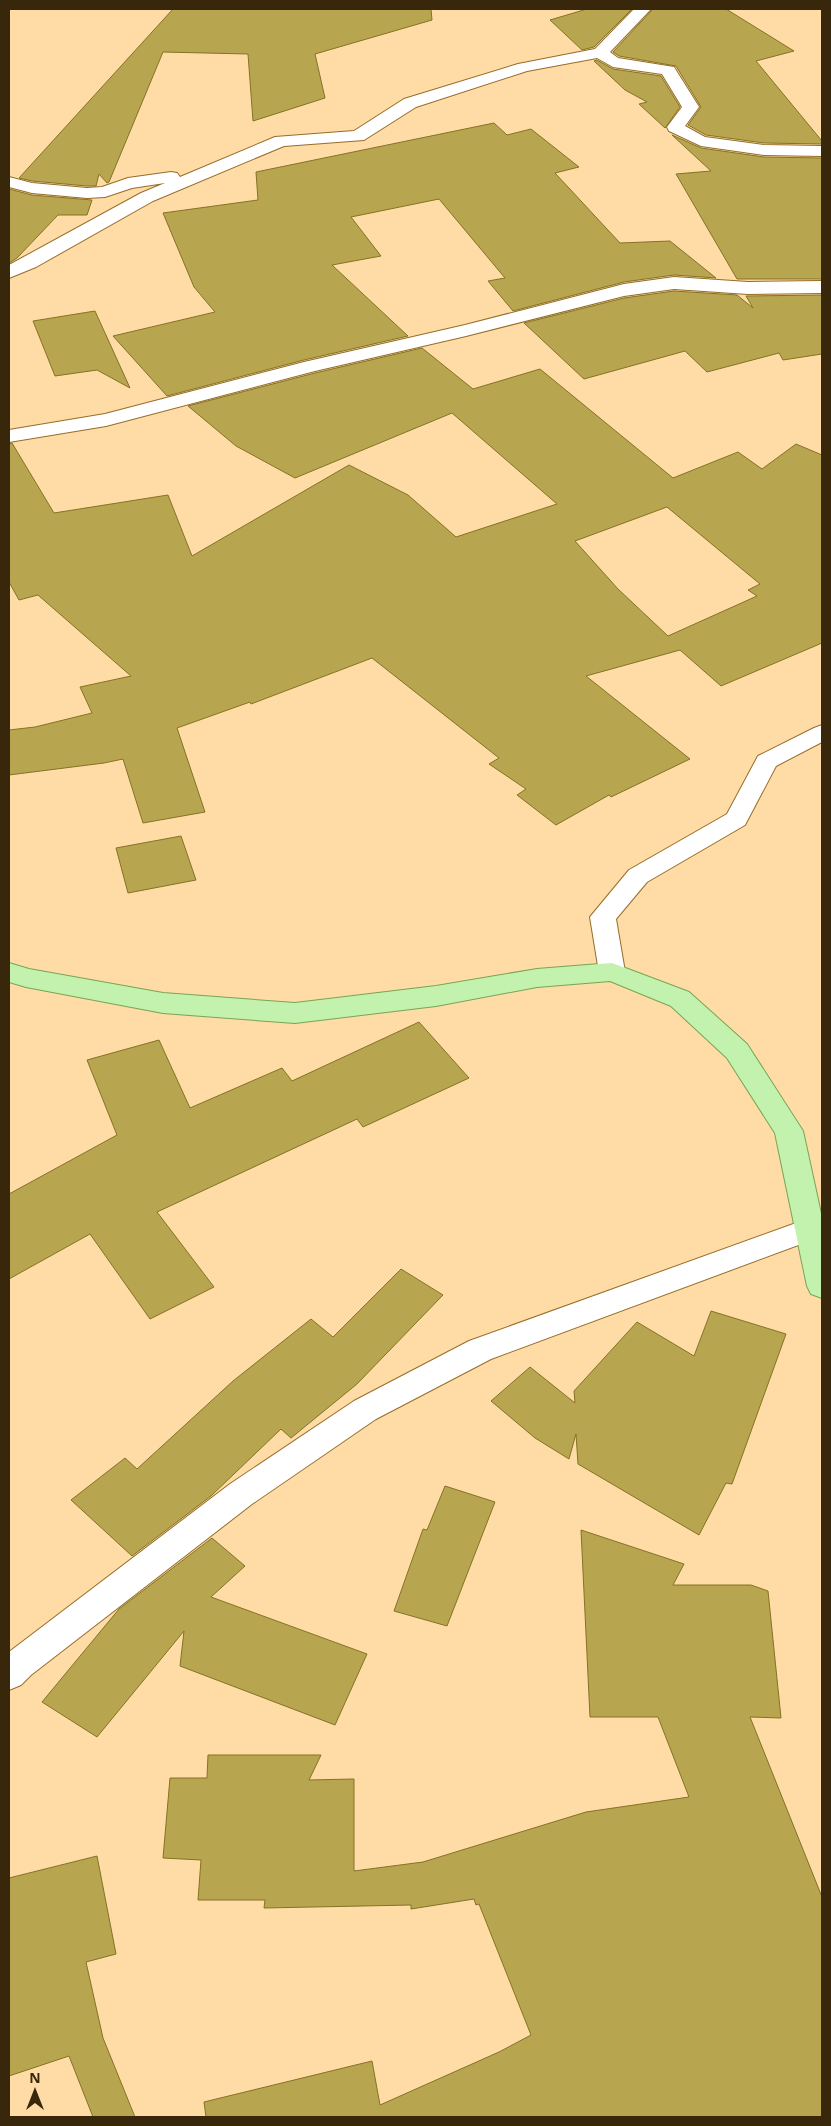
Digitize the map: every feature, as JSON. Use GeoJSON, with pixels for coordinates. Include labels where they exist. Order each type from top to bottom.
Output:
{"type":"FeatureCollection","features":[{"type":"Feature","properties":{"kind":"main road"},"geometry":{"type":"LineString","coordinates":[[9,972],[26,978],[163,1003],[295,1013],[436,996],[537,978],[612,972],[680,999],[737,1051],[789,1131],[822,1286]]}},
{"type":"Feature","properties":{"kind":"street"},"geometry":{"type":"LineString","coordinates":[[9,272],[29,263],[147,196],[281,141],[358,136],[410,103],[524,67],[600,53],[643,9]]}},
{"type":"Feature","properties":{"kind":"street"},"geometry":{"type":"LineString","coordinates":[[600,53],[613,62],[668,70],[691,108],[675,127],[701,141],[764,150],[822,152]]}},
{"type":"Feature","properties":{"kind":"street"},"geometry":{"type":"LineString","coordinates":[[9,182],[32,188],[87,193],[105,192],[128,182],[210,171]]}},
{"type":"Feature","properties":{"kind":"street"},"geometry":{"type":"LineString","coordinates":[[9,436],[106,420],[311,366],[466,330],[624,290],[674,283],[748,288],[822,287]]}},
{"type":"Feature","properties":{"kind":"street"},"geometry":{"type":"LineString","coordinates":[[612,972],[603,917],[638,876],[736,819],[767,761],[822,733]]}},
{"type":"Feature","properties":{"kind":"street"},"geometry":{"type":"LineString","coordinates":[[9,1674],[19,1664],[241,1494],[365,1410],[480,1350],[810,1229]]}},
{"type":"Feature","properties":{"kind":"building"},"geometry":{"type":"Polygon","coordinates":[[[173,9],[431,9],[432,20],[315,54],[325,98],[253,121],[248,54],[163,52],[109,182],[107,183],[99,174],[96,186],[32,181],[19,178],[173,9]]]}},
{"type":"Feature","properties":{"kind":"building"},"geometry":{"type":"Polygon","coordinates":[[[587,9],[632,9],[594,47],[582,50],[550,20],[587,9]]]}},
{"type":"Feature","properties":{"kind":"building"},"geometry":{"type":"Polygon","coordinates":[[[653,9],[726,9],[794,51],[756,61],[822,141],[822,144],[764,143],[706,135],[688,125],[701,107],[676,66],[619,56],[613,52],[653,9]]]}},
{"type":"Feature","properties":{"kind":"building"},"geometry":{"type":"Polygon","coordinates":[[[597,60],[613,69],[661,76],[680,107],[665,128],[639,104],[647,102],[625,90],[594,61],[597,60]]]}},
{"type":"Feature","properties":{"kind":"building"},"geometry":{"type":"Polygon","coordinates":[[[494,123],[507,135],[531,129],[579,167],[555,173],[620,243],[670,241],[716,278],[674,275],[624,282],[513,311],[488,281],[505,278],[439,199],[351,217],[381,256],[332,265],[408,336],[304,360],[167,396],[113,336],[215,312],[194,287],[163,213],[258,200],[256,172],[494,123]]]}},
{"type":"Feature","properties":{"kind":"building"},"geometry":{"type":"Polygon","coordinates":[[[672,135],[701,148],[764,157],[822,158],[822,279],[737,279],[676,174],[711,171],[672,135]]]}},
{"type":"Feature","properties":{"kind":"building"},"geometry":{"type":"Polygon","coordinates":[[[9,189],[32,195],[92,200],[87,215],[58,215],[17,258],[9,263],[9,189]]]}},
{"type":"Feature","properties":{"kind":"building"},"geometry":{"type":"Polygon","coordinates":[[[674,291],[737,295],[753,308],[746,296],[822,295],[822,354],[783,360],[779,353],[707,372],[685,351],[584,379],[524,323],[624,298],[674,291]]]}},
{"type":"Feature","properties":{"kind":"building"},"geometry":{"type":"Polygon","coordinates":[[[95,311],[130,388],[97,370],[55,376],[33,321],[95,311]]]}},
{"type":"Feature","properties":{"kind":"building"},"geometry":{"type":"Polygon","coordinates":[[[422,348],[473,389],[540,369],[673,478],[738,452],[762,469],[796,444],[822,455],[822,643],[721,686],[680,650],[586,676],[690,759],[611,797],[609,795],[556,825],[517,795],[526,789],[489,764],[499,758],[372,658],[251,704],[250,702],[177,728],[205,812],[143,823],[123,759],[9,775],[9,730],[35,727],[92,713],[80,687],[131,676],[38,595],[19,600],[9,582],[9,444],[12,443],[54,513],[168,495],[192,556],[349,465],[408,495],[456,537],[557,504],[452,413],[295,478],[236,446],[188,406],[422,348]],[[667,507],[575,541],[618,589],[668,636],[757,596],[748,590],[760,584],[667,507]]]}},
{"type":"Feature","properties":{"kind":"building"},"geometry":{"type":"Polygon","coordinates":[[[181,836],[196,880],[128,893],[116,848],[181,836]]]}},
{"type":"Feature","properties":{"kind":"building"},"geometry":{"type":"Polygon","coordinates":[[[419,1022],[469,1078],[363,1127],[357,1119],[157,1212],[214,1287],[150,1319],[90,1234],[9,1279],[9,1194],[117,1135],[87,1060],[159,1040],[190,1108],[282,1068],[292,1081],[419,1022]]]}},
{"type":"Feature","properties":{"kind":"building"},"geometry":{"type":"Polygon","coordinates":[[[401,1269],[443,1295],[357,1384],[291,1438],[281,1429],[211,1496],[132,1556],[71,1500],[125,1458],[137,1469],[233,1381],[311,1319],[333,1337],[401,1269]]]}},
{"type":"Feature","properties":{"kind":"building"},"geometry":{"type":"Polygon","coordinates":[[[711,1311],[786,1334],[732,1484],[726,1483],[699,1535],[578,1464],[576,1434],[569,1459],[535,1438],[491,1401],[530,1367],[575,1403],[574,1391],[637,1322],[694,1356],[711,1311]]]}},
{"type":"Feature","properties":{"kind":"building"},"geometry":{"type":"Polygon","coordinates":[[[445,1486],[495,1502],[447,1626],[394,1611],[423,1529],[427,1530],[445,1486]]]}},
{"type":"Feature","properties":{"kind":"building"},"geometry":{"type":"Polygon","coordinates":[[[581,1530],[684,1564],[673,1585],[751,1585],[768,1591],[781,1718],[750,1717],[822,1897],[822,2117],[206,2117],[204,2102],[372,2061],[380,2105],[499,2052],[531,2035],[479,1904],[476,1905],[474,1899],[411,1909],[411,1905],[264,1908],[265,1900],[198,1900],[201,1860],[163,1858],[170,1778],[207,1778],[208,1755],[321,1755],[309,1780],[354,1779],[354,1871],[423,1862],[586,1812],[689,1797],[658,1717],[590,1717],[581,1530]]]}},
{"type":"Feature","properties":{"kind":"building"},"geometry":{"type":"Polygon","coordinates":[[[212,1538],[245,1566],[211,1597],[367,1654],[335,1725],[180,1666],[184,1631],[97,1737],[42,1702],[119,1609],[212,1538]]]}},
{"type":"Feature","properties":{"kind":"building"},"geometry":{"type":"Polygon","coordinates":[[[97,1856],[116,1954],[86,1962],[103,2038],[135,2117],[93,2117],[69,2056],[9,2076],[9,1878],[97,1856]]]}}]}
